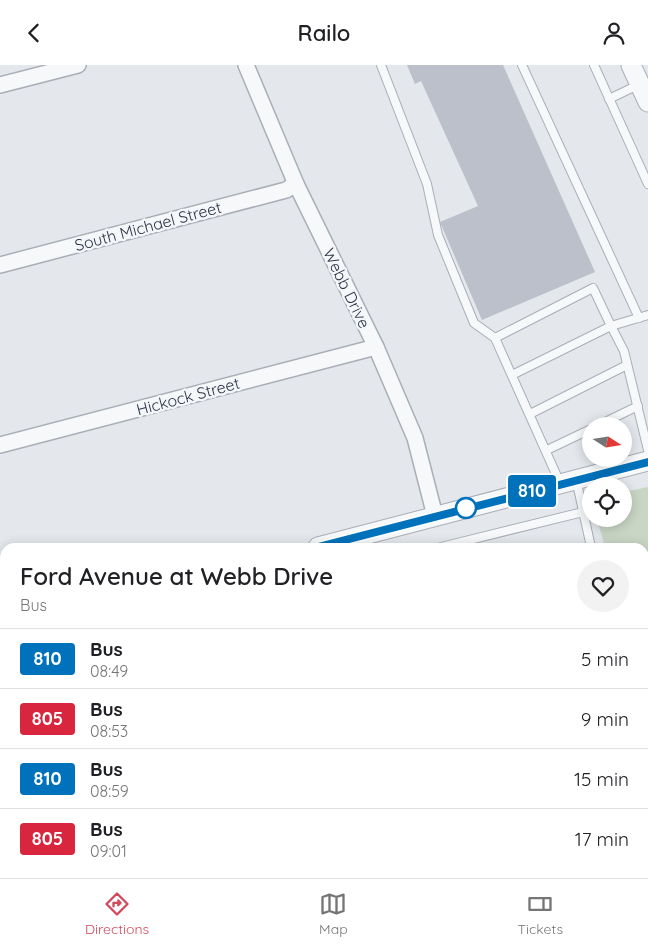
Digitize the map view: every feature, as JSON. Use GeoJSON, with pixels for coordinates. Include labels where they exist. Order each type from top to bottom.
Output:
{"type":"FeatureCollection","features":[{"type":"Feature","properties":{"kind":"street"},"geometry":{"type":"LineString","coordinates":[[0,85],[78,65]]}},
{"type":"Feature","properties":{"kind":"street","name":"Webb Drive"},"geometry":{"type":"LineString","coordinates":[[246,65],[296,184],[376,347],[415,438],[435,516]]}},
{"type":"Feature","properties":{"kind":"street"},"geometry":{"type":"LineString","coordinates":[[631,65],[648,102]]}},
{"type":"Feature","properties":{"kind":"street","name":"South Michael Street"},"geometry":{"type":"LineString","coordinates":[[0,265],[286,190],[296,184]]}},
{"type":"Feature","properties":{"kind":"street","name":"Hickock Street"},"geometry":{"type":"LineString","coordinates":[[0,445],[376,347]]}},
{"type":"Feature","properties":{"kind":"street"},"geometry":{"type":"LineString","coordinates":[[333,543],[648,461]]}},
{"type":"Feature","properties":{"kind":"lane"},"geometry":{"type":"LineString","coordinates":[[381,65],[428,184],[438,235],[474,323],[495,338],[547,450],[568,481],[582,512],[458,543]]}},
{"type":"Feature","properties":{"kind":"lane"},"geometry":{"type":"LineString","coordinates":[[522,65],[639,318]]}},
{"type":"Feature","properties":{"kind":"lane"},"geometry":{"type":"LineString","coordinates":[[594,65],[648,185]]}},
{"type":"Feature","properties":{"kind":"lane"},"geometry":{"type":"LineString","coordinates":[[609,99],[640,85]]}},
{"type":"Feature","properties":{"kind":"lane"},"geometry":{"type":"LineString","coordinates":[[495,338],[593,288],[624,351],[638,407],[645,416],[648,450]]}},
{"type":"Feature","properties":{"kind":"lane"},"geometry":{"type":"LineString","coordinates":[[512,375],[611,326],[648,315]]}},
{"type":"Feature","properties":{"kind":"lane"},"geometry":{"type":"LineString","coordinates":[[530,414],[627,365]]}},
{"type":"Feature","properties":{"kind":"lane"},"geometry":{"type":"LineString","coordinates":[[616,417],[638,407]]}},
{"type":"Feature","properties":{"kind":"lane"},"geometry":{"type":"LineString","coordinates":[[547,450],[582,433]]}},
{"type":"Feature","properties":{"kind":"lane"},"geometry":{"type":"LineString","coordinates":[[585,527],[589,543]]}},
{"type":"Feature","properties":{"kind":"green space"},"geometry":{"type":"Polygon","coordinates":[[[648,487],[648,543],[604,543],[599,527],[632,527],[632,490],[648,487]]]}},
{"type":"Feature","properties":{"kind":"building"},"geometry":{"type":"Polygon","coordinates":[[[407,65],[503,65],[595,272],[482,320],[440,222],[478,206],[421,81],[415,84],[407,65]]]}},
{"type":"Feature","properties":{"kind":"bus line","name":"810"},"geometry":{"type":"LineString","coordinates":[[333,543],[648,462]]}}]}
